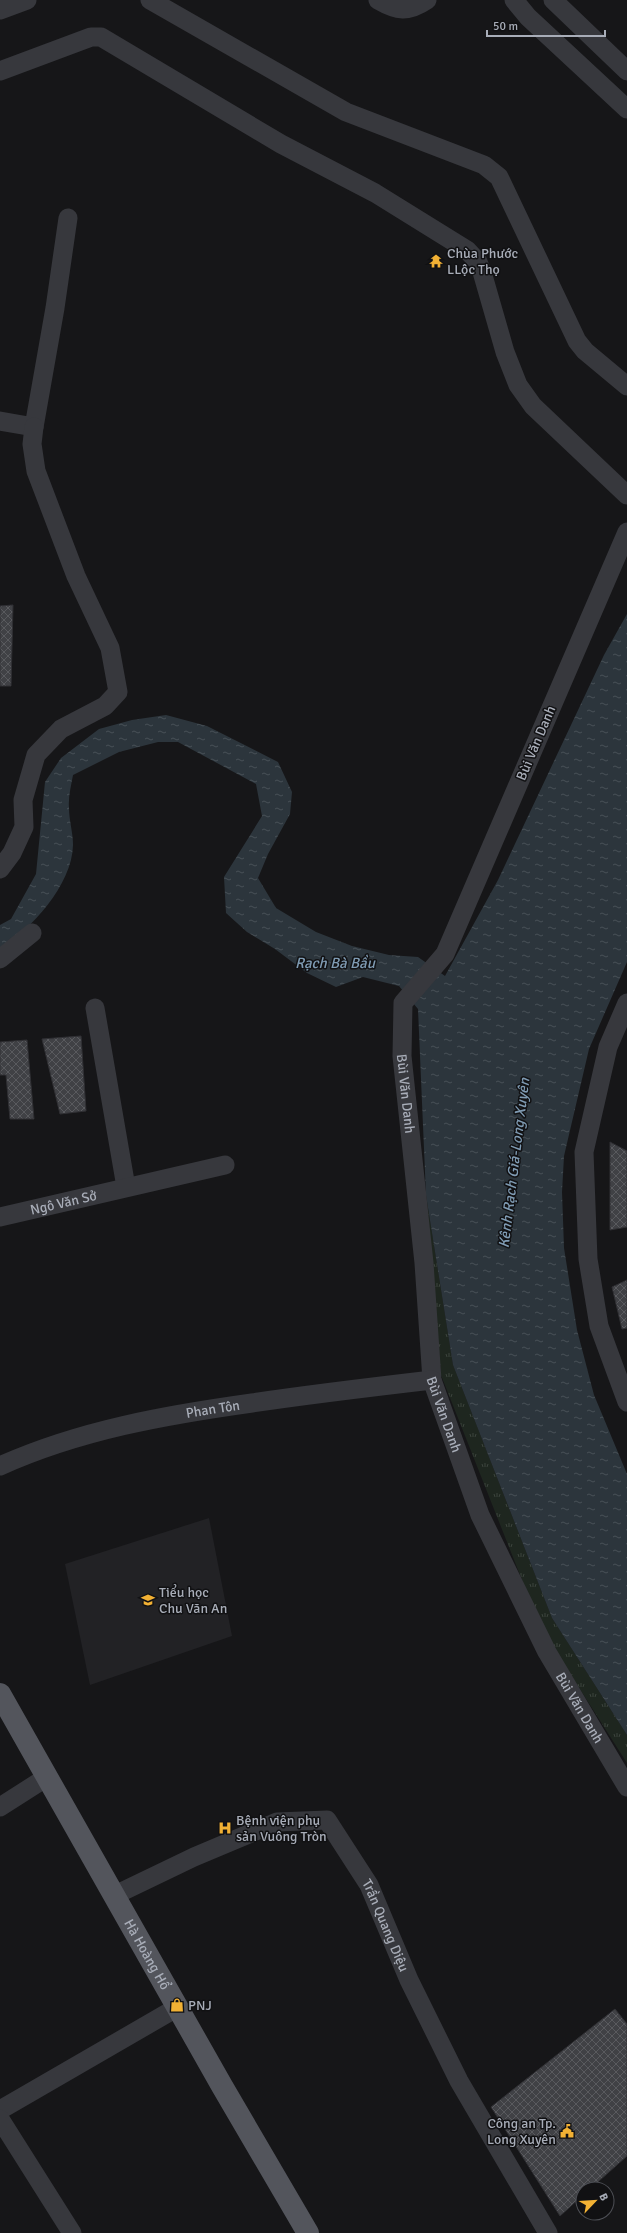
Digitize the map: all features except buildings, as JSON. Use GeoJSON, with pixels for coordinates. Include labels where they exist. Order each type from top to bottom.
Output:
{"type":"FeatureCollection","features":[{"type":"Feature","properties":{"kind":"main road","name":"Hà Hoàng Hổ"},"geometry":{"type":"LineString","coordinates":[[0,1694],[308,2233]]}},
{"type":"Feature","properties":{"kind":"street"},"geometry":{"type":"LineString","coordinates":[[0,10],[27,0]]}},
{"type":"Feature","properties":{"kind":"street"},"geometry":{"type":"LineString","coordinates":[[150,0],[346,112],[484,165],[492,170],[499,177],[577,341],[585,351],[627,386]]}},
{"type":"Feature","properties":{"kind":"street"},"geometry":{"type":"LineString","coordinates":[[378,0],[387,5],[405,10],[415,8],[427,0]]}},
{"type":"Feature","properties":{"kind":"street"},"geometry":{"type":"LineString","coordinates":[[514,0],[528,17],[627,109]]}},
{"type":"Feature","properties":{"kind":"street"},"geometry":{"type":"LineString","coordinates":[[553,0],[562,11],[627,71]]}},
{"type":"Feature","properties":{"kind":"street"},"geometry":{"type":"LineString","coordinates":[[0,71],[91,37],[101,37],[281,144],[375,193],[467,250],[478,262],[482,272],[505,352],[518,385],[533,406],[627,495]]}},
{"type":"Feature","properties":{"kind":"street"},"geometry":{"type":"LineString","coordinates":[[0,869],[12,853],[24,827],[23,800],[36,755],[61,729],[105,706],[118,692],[110,648],[76,576],[36,471],[32,444],[55,308],[68,218]]}},
{"type":"Feature","properties":{"kind":"street"},"geometry":{"type":"LineString","coordinates":[[0,421],[34,427]]}},
{"type":"Feature","properties":{"kind":"street","name":"Bùi Văn Danh"},"geometry":{"type":"LineString","coordinates":[[627,532],[445,954],[404,1003],[402,1056],[424,1263],[432,1380],[480,1515],[547,1652],[627,1787]]}},
{"type":"Feature","properties":{"kind":"street"},"geometry":{"type":"LineString","coordinates":[[0,959],[32,933]]}},
{"type":"Feature","properties":{"kind":"street"},"geometry":{"type":"LineString","coordinates":[[627,1003],[608,1047],[584,1152],[588,1259],[598,1318],[627,1402]]}},
{"type":"Feature","properties":{"kind":"street"},"geometry":{"type":"LineString","coordinates":[[95,1008],[126,1187]]}},
{"type":"Feature","properties":{"kind":"street","name":"Ngô Văn Sở"},"geometry":{"type":"LineString","coordinates":[[0,1217],[225,1165]]}},
{"type":"Feature","properties":{"kind":"street","name":"Phan Tôn"},"geometry":{"type":"LineString","coordinates":[[0,1466],[34,1451],[88,1434],[185,1412],[336,1391],[432,1380]]}},
{"type":"Feature","properties":{"kind":"street"},"geometry":{"type":"LineString","coordinates":[[0,1807],[47,1777]]}},
{"type":"Feature","properties":{"kind":"street","name":"Trần Quang Diệu"},"geometry":{"type":"LineString","coordinates":[[115,1895],[194,1857],[277,1822],[327,1820],[369,1886],[409,1980],[459,2081],[548,2233]]}},
{"type":"Feature","properties":{"kind":"street"},"geometry":{"type":"LineString","coordinates":[[0,2110],[178,2007]]}},
{"type":"Feature","properties":{"kind":"street"},"geometry":{"type":"LineString","coordinates":[[0,2119],[72,2233]]}},
{"type":"Feature","properties":{"kind":"shaded area","name":"Tiểu học Chu Văn An"},"geometry":{"type":"Polygon","coordinates":[[[209,1518],[232,1636],[90,1685],[65,1564],[209,1518]]]}},
{"type":"Feature","properties":{"kind":"green space"},"geometry":{"type":"Polygon","coordinates":[[[426,1195],[453,1365],[552,1618],[627,1735],[627,1763],[541,1628],[441,1375],[426,1195]]]}},
{"type":"Feature","properties":{"kind":"water"},"geometry":{"type":"Polygon","coordinates":[[[627,614],[627,962],[589,1049],[564,1156],[562,1192],[564,1248],[577,1330],[594,1395],[627,1474],[627,1735],[552,1618],[453,1365],[426,1195],[418,1009],[399,986],[363,977],[336,987],[307,973],[275,949],[247,932],[226,913],[224,877],[262,816],[256,784],[178,742],[158,742],[119,752],[73,775],[69,804],[73,845],[71,860],[66,876],[48,905],[24,930],[0,950],[0,925],[11,919],[36,874],[45,782],[61,758],[99,729],[132,720],[166,715],[207,726],[278,762],[292,792],[290,814],[268,854],[258,878],[276,908],[316,932],[352,946],[389,955],[418,957],[445,976],[498,880],[604,655],[627,614]]]}},
{"type":"Feature","properties":{"kind":"place","name":"Chùa Phước LLộc Thọ"},"geometry":{"type":"Point","coordinates":[436,261]}},
{"type":"Feature","properties":{"kind":"place","name":"Tiểu học Chu Văn An"},"geometry":{"type":"Point","coordinates":[148,1600]}},
{"type":"Feature","properties":{"kind":"place","name":"Bệnh viện phụ sản Vuông Tròn"},"geometry":{"type":"Point","coordinates":[225,1828]}},
{"type":"Feature","properties":{"kind":"place","name":"PNJ"},"geometry":{"type":"Point","coordinates":[177,2005]}},
{"type":"Feature","properties":{"kind":"place","name":"Công an Tp. Long Xuyên"},"geometry":{"type":"Point","coordinates":[567,2131]}},
{"type":"Feature","properties":{"kind":"water label","name":"Rạch Bà Bầu"},"geometry":{"type":"Point","coordinates":[335,963]}},
{"type":"Feature","properties":{"kind":"water label","name":"Kênh Rạch Giá-Long Xuyên"},"geometry":{"type":"Point","coordinates":[514,1163]}}]}
